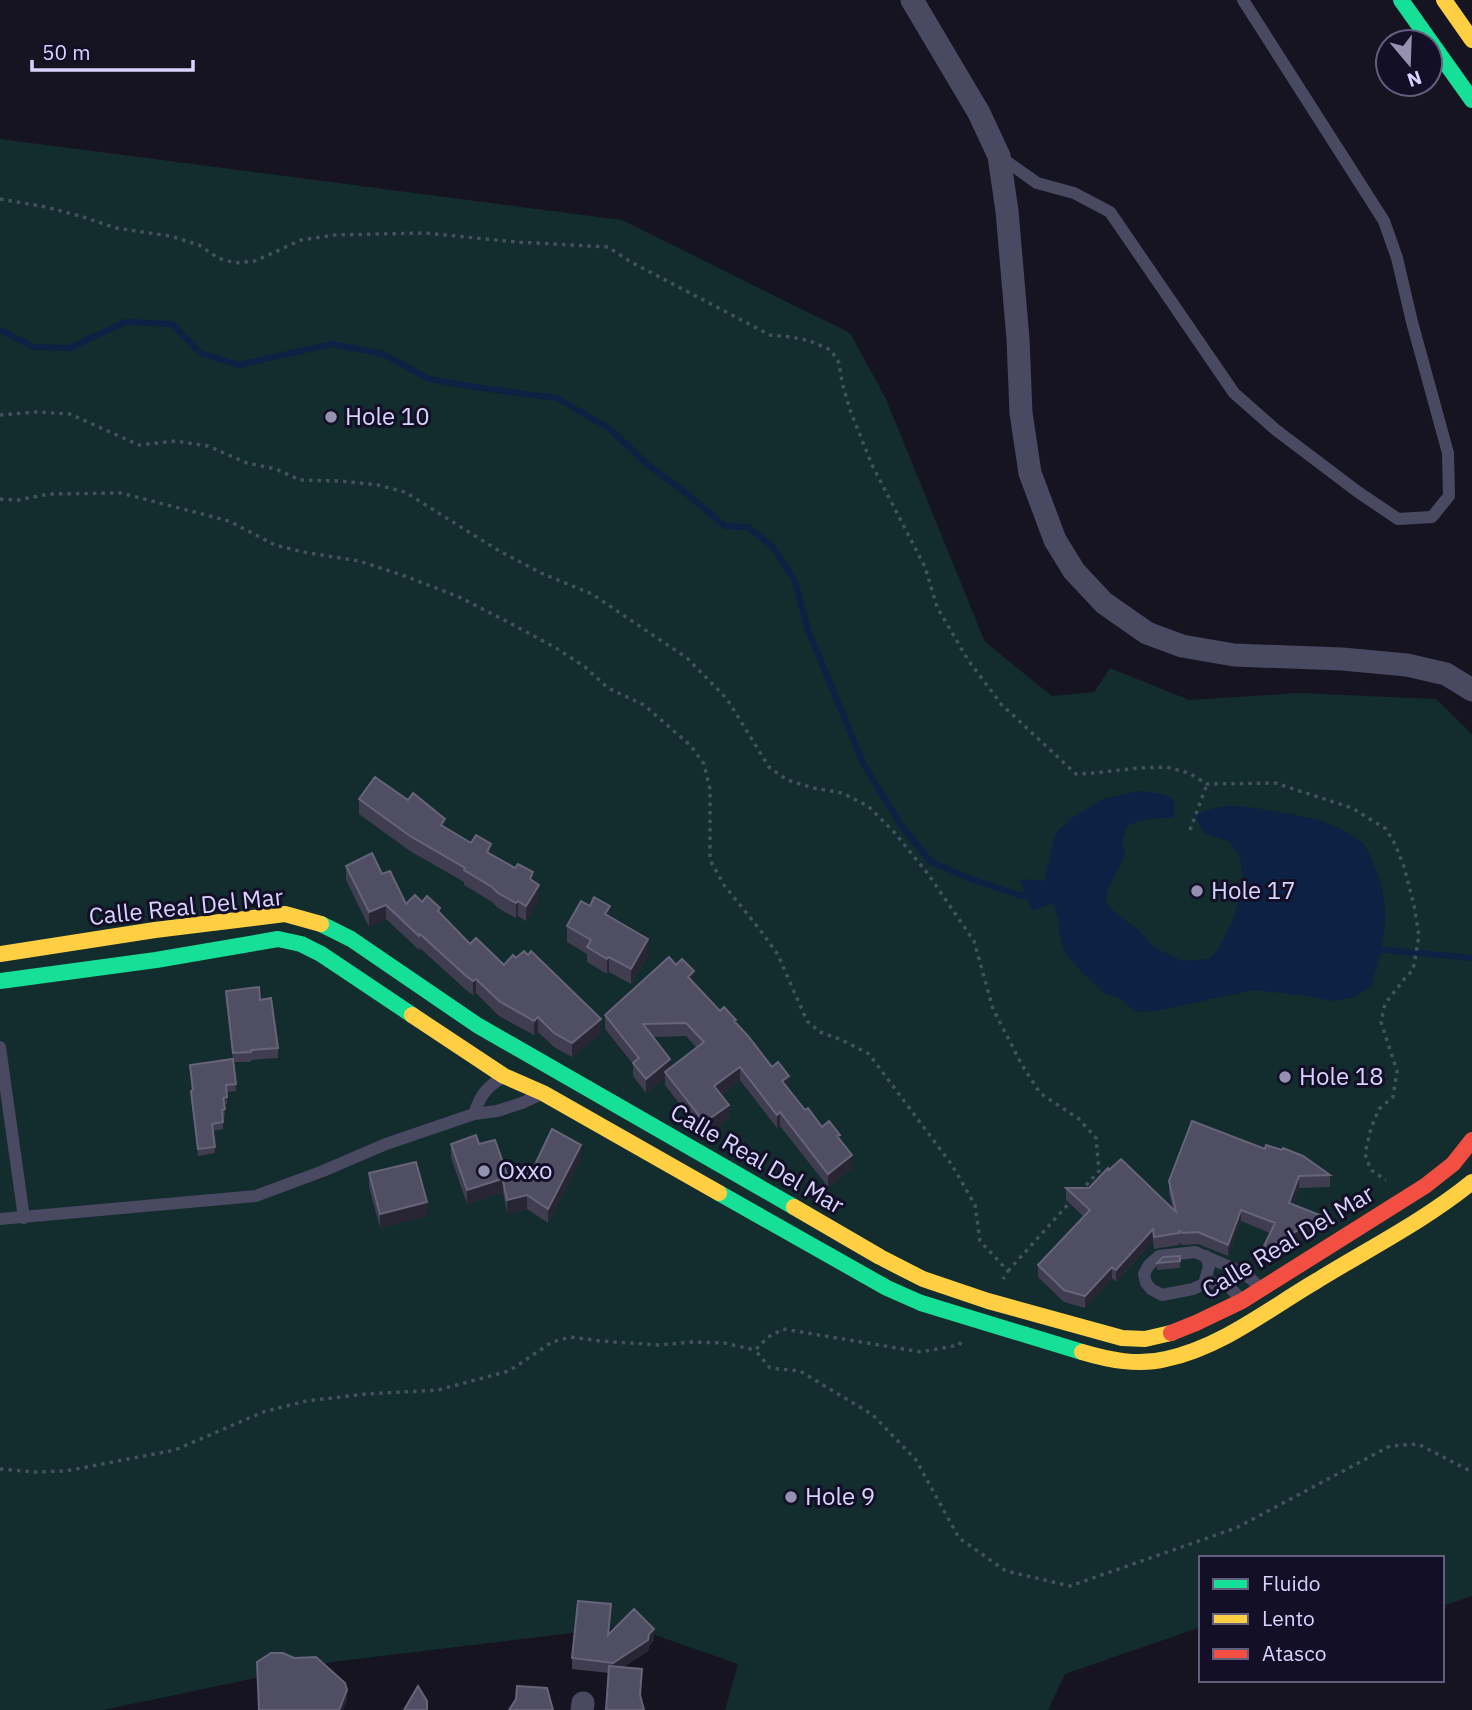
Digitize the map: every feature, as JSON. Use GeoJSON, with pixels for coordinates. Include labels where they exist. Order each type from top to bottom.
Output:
{"type":"FeatureCollection","features":[{"type":"Feature","properties":{"kind":"main road"},"geometry":{"type":"LineString","coordinates":[[1401,0],[1472,100]]}},
{"type":"Feature","properties":{"kind":"main road"},"geometry":{"type":"LineString","coordinates":[[1444,0],[1472,40]]}},
{"type":"Feature","properties":{"kind":"main road","name":"Calle Real Del Mar"},"geometry":{"type":"LineString","coordinates":[[0,954],[155,930],[285,914],[317,922],[351,939],[477,1025],[923,1279],[988,1301],[1122,1338],[1145,1339],[1167,1334],[1242,1301],[1425,1186],[1453,1164],[1472,1140]]}},
{"type":"Feature","properties":{"kind":"main road"},"geometry":{"type":"LineString","coordinates":[[155,930],[156,960]]}},
{"type":"Feature","properties":{"kind":"main road","name":"Calle Real Del Mar"},"geometry":{"type":"LineString","coordinates":[[0,981],[156,960],[278,939],[301,944],[321,954],[504,1076],[543,1093],[887,1288],[921,1303],[1109,1360],[1140,1362],[1166,1359],[1199,1349],[1433,1212],[1472,1182]]}},
{"type":"Feature","properties":{"kind":"main road"},"geometry":{"type":"LineString","coordinates":[[464,1050],[477,1025]]}},
{"type":"Feature","properties":{"kind":"street"},"geometry":{"type":"LineString","coordinates":[[912,0],[979,113],[999,156],[1007,211],[1018,339],[1021,413],[1030,473],[1055,540],[1074,571],[1104,603],[1136,626],[1182,646],[1234,654],[1342,659],[1406,666],[1446,674],[1472,690]]}},
{"type":"Feature","properties":{"kind":"lane"},"geometry":{"type":"LineString","coordinates":[[999,156],[1037,183],[1074,193],[1110,212],[1234,393],[1276,430],[1398,519],[1432,517],[1449,496],[1448,453],[1397,258],[1384,221],[1243,0]]}},
{"type":"Feature","properties":{"kind":"lane"},"geometry":{"type":"LineString","coordinates":[[0,1047],[24,1217]]}},
{"type":"Feature","properties":{"kind":"lane"},"geometry":{"type":"LineString","coordinates":[[0,1219],[256,1195],[323,1171],[386,1144],[474,1114],[497,1111],[522,1103],[543,1093],[558,1071]]}},
{"type":"Feature","properties":{"kind":"lane"},"geometry":{"type":"LineString","coordinates":[[474,1114],[480,1096],[504,1076]]}},
{"type":"Feature","properties":{"kind":"lane"},"geometry":{"type":"LineString","coordinates":[[1254,1318],[1224,1282],[1204,1284],[1162,1295],[1151,1289],[1144,1274],[1159,1256],[1195,1252],[1242,1272],[1260,1289],[1272,1307]]}},
{"type":"Feature","properties":{"kind":"lane"},"geometry":{"type":"LineString","coordinates":[[1204,1284],[1209,1266],[1206,1256]]}},
{"type":"Feature","properties":{"kind":"lane"},"geometry":{"type":"LineString","coordinates":[[982,1321],[988,1301]]}},
{"type":"Feature","properties":{"kind":"path"},"geometry":{"type":"LineString","coordinates":[[0,199],[47,207],[116,228],[170,236],[199,244],[218,258],[235,263],[255,261],[301,240],[335,235],[426,233],[608,247],[655,275],[770,335],[810,341],[831,350],[839,363],[850,410],[872,464],[925,567],[937,607],[968,660],[1001,705],[1076,774],[1166,767],[1189,773],[1207,783],[1275,783],[1352,808],[1386,830],[1404,867],[1415,905],[1419,936],[1413,970],[1385,1004],[1381,1022],[1397,1071],[1393,1097],[1375,1118],[1366,1154],[1371,1170],[1410,1194]]}},
{"type":"Feature","properties":{"kind":"path"},"geometry":{"type":"LineString","coordinates":[[0,415],[36,412],[70,414],[139,445],[176,441],[208,446],[247,463],[276,468],[300,480],[377,485],[405,492],[496,549],[541,573],[592,594],[687,658],[727,699],[769,767],[787,780],[842,793],[869,806],[928,874],[974,941],[993,1009],[1040,1093],[1079,1119],[1096,1138],[1099,1171],[1008,1271],[988,1301]]}},
{"type":"Feature","properties":{"kind":"path"},"geometry":{"type":"LineString","coordinates":[[0,499],[18,500],[49,494],[121,493],[229,521],[275,545],[359,561],[459,597],[556,648],[585,667],[608,688],[644,705],[691,746],[704,764],[710,789],[710,860],[724,885],[778,955],[807,1021],[820,1032],[869,1054],[952,1165],[975,1205],[980,1241],[1008,1271]]}},
{"type":"Feature","properties":{"kind":"path"},"geometry":{"type":"LineString","coordinates":[[1190,830],[1207,783]]}},
{"type":"Feature","properties":{"kind":"path"},"geometry":{"type":"LineString","coordinates":[[755,1350],[768,1337],[783,1329],[921,1352],[959,1345],[982,1321]]}},
{"type":"Feature","properties":{"kind":"path"},"geometry":{"type":"LineString","coordinates":[[0,1469],[66,1471],[175,1450],[263,1412],[306,1401],[438,1390],[509,1371],[552,1342],[571,1337],[659,1345],[724,1343],[755,1350],[770,1368],[800,1371],[873,1415],[916,1460],[959,1538],[1006,1571],[1070,1586],[1236,1528],[1390,1446],[1418,1444],[1472,1472]]}},
{"type":"Feature","properties":{"kind":"green space"},"geometry":{"type":"Polygon","coordinates":[[[0,139],[622,220],[850,333],[886,399],[985,642],[1052,696],[1094,692],[1110,668],[1189,700],[1299,693],[1436,699],[1472,734],[1472,1596],[1444,1605],[1444,1556],[1199,1556],[1199,1628],[1065,1674],[1048,1710],[725,1710],[738,1664],[629,1626],[332,1662],[103,1710],[0,1710],[0,139]]]}},
{"type":"Feature","properties":{"kind":"water"},"geometry":{"type":"Polygon","coordinates":[[[1137,791],[1164,794],[1174,800],[1174,818],[1150,819],[1127,826],[1122,841],[1125,852],[1105,900],[1115,913],[1140,931],[1153,947],[1182,961],[1209,959],[1218,950],[1233,919],[1244,884],[1240,857],[1230,842],[1203,833],[1196,815],[1227,806],[1290,814],[1324,822],[1344,831],[1363,844],[1368,852],[1381,883],[1385,913],[1383,941],[1371,987],[1354,997],[1334,1001],[1253,990],[1156,1011],[1135,1012],[1120,998],[1104,993],[1065,953],[1053,903],[1032,911],[1020,879],[1044,881],[1055,834],[1071,819],[1101,800],[1137,791]]]}},
{"type":"Feature","properties":{"kind":"building"},"geometry":{"type":"Polygon","coordinates":[[[375,777],[408,800],[413,793],[445,819],[441,825],[471,843],[476,835],[491,844],[487,852],[515,868],[518,864],[533,872],[530,879],[539,885],[526,906],[498,893],[464,870],[465,868],[410,836],[359,799],[375,777]]]}},
{"type":"Feature","properties":{"kind":"building"},"geometry":{"type":"Polygon","coordinates":[[[372,853],[382,874],[390,871],[406,904],[415,895],[422,902],[427,896],[470,944],[476,938],[504,965],[513,955],[516,958],[524,951],[528,955],[531,951],[601,1019],[572,1043],[554,1033],[538,1017],[534,1021],[499,1001],[476,979],[473,981],[465,975],[420,934],[419,936],[386,905],[369,912],[346,866],[372,853]]]}},
{"type":"Feature","properties":{"kind":"building"},"geometry":{"type":"Polygon","coordinates":[[[594,897],[610,906],[605,914],[648,939],[631,969],[587,947],[591,940],[567,926],[581,901],[590,906],[594,897]]]}},
{"type":"Feature","properties":{"kind":"building"},"geometry":{"type":"Polygon","coordinates":[[[669,957],[676,965],[682,959],[694,971],[688,977],[720,1011],[724,1007],[772,1067],[778,1062],[789,1076],[782,1081],[805,1110],[808,1108],[822,1127],[829,1121],[852,1155],[828,1174],[780,1112],[777,1115],[740,1067],[714,1086],[729,1105],[706,1121],[701,1118],[665,1072],[704,1042],[686,1023],[643,1024],[670,1059],[646,1079],[633,1063],[639,1058],[605,1015],[669,957]]]}},
{"type":"Feature","properties":{"kind":"building"},"geometry":{"type":"Polygon","coordinates":[[[259,987],[260,1000],[271,998],[278,1048],[233,1053],[226,991],[259,987]]]}},
{"type":"Feature","properties":{"kind":"building"},"geometry":{"type":"Polygon","coordinates":[[[233,1059],[236,1084],[226,1085],[223,1122],[212,1124],[215,1147],[198,1149],[190,1065],[233,1059]]]}},
{"type":"Feature","properties":{"kind":"building"},"geometry":{"type":"Polygon","coordinates":[[[1192,1121],[1265,1149],[1266,1145],[1282,1150],[1283,1148],[1303,1156],[1330,1175],[1299,1176],[1289,1203],[1322,1216],[1261,1252],[1275,1223],[1241,1210],[1228,1245],[1198,1232],[1179,1231],[1154,1237],[1153,1229],[1116,1270],[1112,1267],[1085,1296],[1064,1290],[1038,1265],[1090,1210],[1066,1188],[1089,1188],[1121,1159],[1176,1212],[1169,1181],[1192,1121]]]}},
{"type":"Feature","properties":{"kind":"building"},"geometry":{"type":"Polygon","coordinates":[[[552,1129],[581,1145],[548,1209],[527,1195],[507,1200],[503,1181],[531,1173],[552,1129]]]}},
{"type":"Feature","properties":{"kind":"building"},"geometry":{"type":"Polygon","coordinates":[[[476,1135],[479,1144],[495,1140],[508,1177],[467,1190],[451,1144],[476,1135]]]}},
{"type":"Feature","properties":{"kind":"building"},"geometry":{"type":"Polygon","coordinates":[[[416,1162],[427,1202],[380,1214],[369,1173],[416,1162]]]}},
{"type":"Feature","properties":{"kind":"building"},"geometry":{"type":"Polygon","coordinates":[[[1180,1256],[1180,1261],[1157,1263],[1163,1257],[1180,1256]]]}},
{"type":"Feature","properties":{"kind":"building"},"geometry":{"type":"Polygon","coordinates":[[[578,1601],[611,1604],[608,1635],[634,1609],[654,1629],[648,1640],[613,1663],[572,1658],[578,1601]]]}},
{"type":"Feature","properties":{"kind":"building"},"geometry":{"type":"Polygon","coordinates":[[[271,1653],[283,1653],[294,1658],[316,1657],[345,1683],[347,1690],[339,1710],[259,1710],[257,1662],[271,1653]]]}},
{"type":"Feature","properties":{"kind":"building"},"geometry":{"type":"Polygon","coordinates":[[[609,1666],[642,1669],[640,1695],[644,1710],[606,1710],[609,1666]]]}},
{"type":"Feature","properties":{"kind":"building"},"geometry":{"type":"Polygon","coordinates":[[[418,1686],[427,1701],[427,1710],[404,1710],[418,1686]]]}},
{"type":"Feature","properties":{"kind":"building"},"geometry":{"type":"Polygon","coordinates":[[[517,1686],[547,1688],[553,1710],[509,1710],[516,1699],[517,1686]]]}},
{"type":"Feature","properties":{"kind":"waterway"},"geometry":{"type":"LineString","coordinates":[[0,330],[34,347],[70,348],[125,322],[172,324],[200,353],[239,365],[331,344],[383,354],[429,379],[557,398],[610,429],[647,464],[725,526],[748,527],[773,547],[795,581],[808,630],[864,765],[901,825],[931,862],[1018,895],[1034,897]]}},
{"type":"Feature","properties":{"kind":"waterway"},"geometry":{"type":"LineString","coordinates":[[1374,949],[1472,958]]}},
{"type":"Feature","properties":{"kind":"traffic: fast"},"geometry":{"type":"LineString","coordinates":[[1401,0],[1472,100]]}},
{"type":"Feature","properties":{"kind":"traffic: fast"},"geometry":{"type":"LineString","coordinates":[[321,924],[351,939],[477,1025],[794,1207]]}},
{"type":"Feature","properties":{"kind":"traffic: fast"},"geometry":{"type":"LineString","coordinates":[[0,981],[156,960],[278,939],[301,944],[321,954],[412,1015]]}},
{"type":"Feature","properties":{"kind":"traffic: fast"},"geometry":{"type":"LineString","coordinates":[[719,1193],[887,1288],[921,1303],[1082,1352]]}},
{"type":"Feature","properties":{"kind":"traffic: slow"},"geometry":{"type":"LineString","coordinates":[[1444,0],[1472,40]]}},
{"type":"Feature","properties":{"kind":"traffic: slow"},"geometry":{"type":"LineString","coordinates":[[0,954],[155,930],[285,914],[321,924]]}},
{"type":"Feature","properties":{"kind":"traffic: slow"},"geometry":{"type":"LineString","coordinates":[[412,1015],[504,1076],[543,1093],[719,1193]]}},
{"type":"Feature","properties":{"kind":"traffic: slow"},"geometry":{"type":"LineString","coordinates":[[1082,1352],[1113,1360],[1145,1362],[1166,1359],[1207,1346],[1245,1326],[1416,1222],[1472,1182]]}},
{"type":"Feature","properties":{"kind":"traffic: slow"},"geometry":{"type":"LineString","coordinates":[[794,1207],[923,1279],[988,1301],[1122,1338],[1145,1339],[1171,1333]]}},
{"type":"Feature","properties":{"kind":"traffic: jam"},"geometry":{"type":"LineString","coordinates":[[1171,1333],[1242,1301],[1425,1186],[1453,1164],[1472,1140]]}},
{"type":"Feature","properties":{"kind":"place","name":"Hole 10"},"geometry":{"type":"Point","coordinates":[331,417]}},
{"type":"Feature","properties":{"kind":"place","name":"Hole 17"},"geometry":{"type":"Point","coordinates":[1197,891]}},
{"type":"Feature","properties":{"kind":"place","name":"Hole 18"},"geometry":{"type":"Point","coordinates":[1285,1077]}},
{"type":"Feature","properties":{"kind":"place","name":"Oxxo"},"geometry":{"type":"Point","coordinates":[484,1171]}},
{"type":"Feature","properties":{"kind":"place","name":"Hole 9"},"geometry":{"type":"Point","coordinates":[791,1497]}}]}
